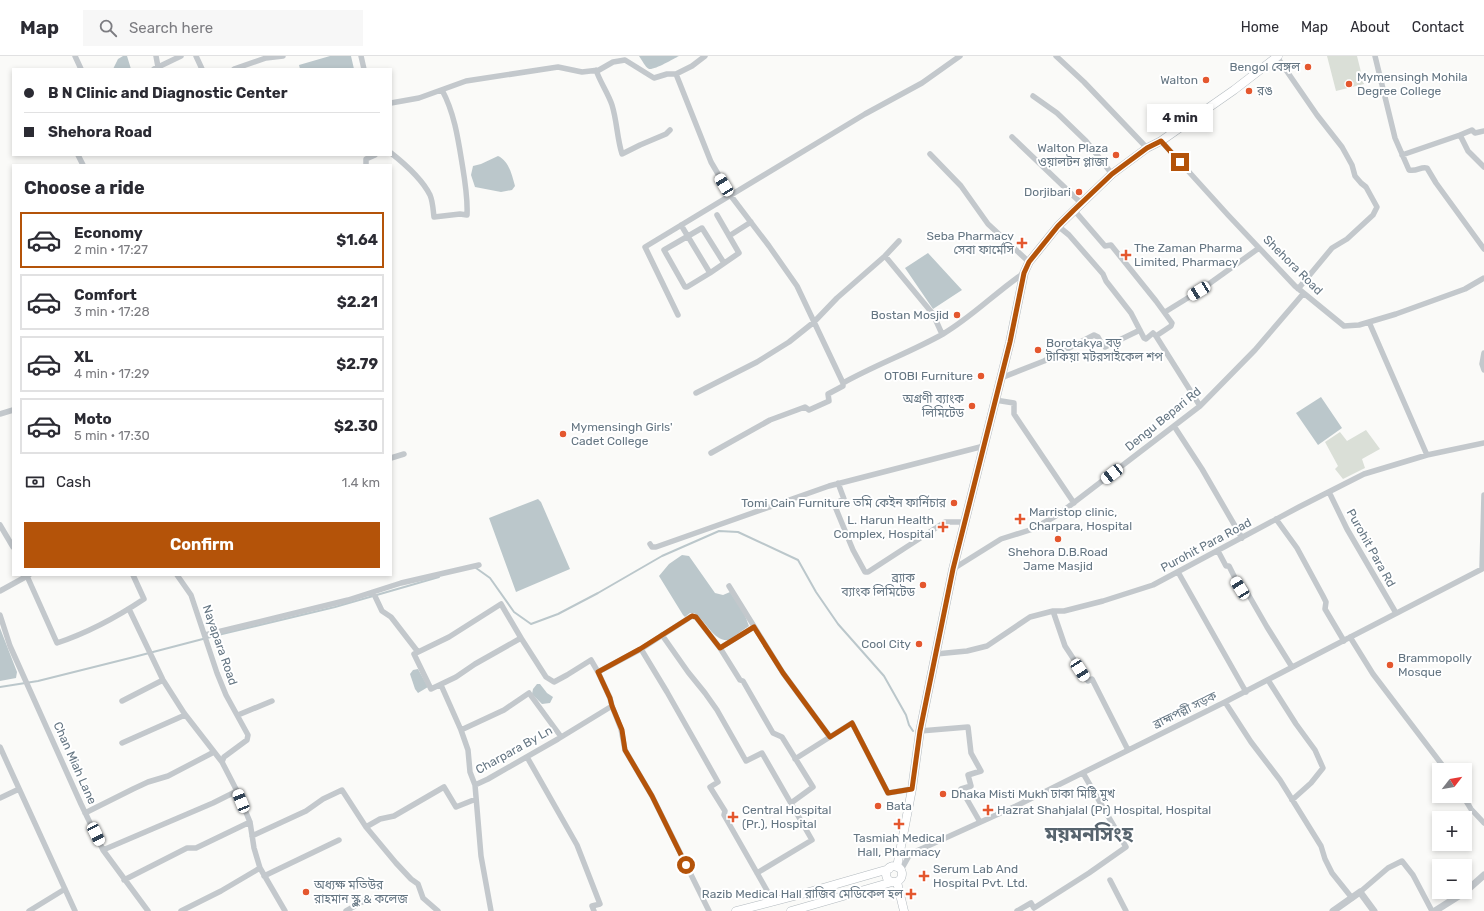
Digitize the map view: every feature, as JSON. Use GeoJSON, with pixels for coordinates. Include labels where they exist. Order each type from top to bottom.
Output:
{"type":"FeatureCollection","features":[{"type":"Feature","properties":{"kind":"main road"},"geometry":{"type":"LineString","coordinates":[[904,911],[894,882],[887,876],[896,868],[912,789],[920,731],[953,569],[1010,342],[1024,273],[1029,262],[1058,226],[1112,174],[1147,148],[1161,141],[1234,90],[1277,56]]}},
{"type":"Feature","properties":{"kind":"main road"},"geometry":{"type":"LineString","coordinates":[[791,911],[894,882],[902,877],[896,868]]}},
{"type":"Feature","properties":{"kind":"main road"},"geometry":{"type":"LineString","coordinates":[[736,911],[896,868]]}},
{"type":"Feature","properties":{"kind":"street"},"geometry":{"type":"LineString","coordinates":[[75,56],[81,68]]}},
{"type":"Feature","properties":{"kind":"street"},"geometry":{"type":"LineString","coordinates":[[156,56],[156,68],[181,56]]}},
{"type":"Feature","properties":{"kind":"street"},"geometry":{"type":"LineString","coordinates":[[196,56],[202,68]]}},
{"type":"Feature","properties":{"kind":"street"},"geometry":{"type":"LineString","coordinates":[[237,68],[266,58],[283,56]]}},
{"type":"Feature","properties":{"kind":"street"},"geometry":{"type":"LineString","coordinates":[[361,56],[364,68]]}},
{"type":"Feature","properties":{"kind":"street"},"geometry":{"type":"LineString","coordinates":[[392,103],[419,98],[466,81],[558,67],[582,72],[600,70],[613,62],[625,60],[654,78],[667,74],[676,74],[692,66],[705,56]]}},
{"type":"Feature","properties":{"kind":"street"},"geometry":{"type":"LineString","coordinates":[[678,315],[646,247],[865,114],[922,83],[960,56]]}},
{"type":"Feature","properties":{"kind":"street"},"geometry":{"type":"LineString","coordinates":[[1056,56],[1084,82],[1147,148]]}},
{"type":"Feature","properties":{"kind":"street"},"geometry":{"type":"LineString","coordinates":[[1277,56],[1317,115],[1342,147],[1352,165],[1355,176],[1361,184],[1366,187],[1377,208],[1373,215],[1347,239],[1332,248],[1298,288]]}},
{"type":"Feature","properties":{"kind":"street"},"geometry":{"type":"LineString","coordinates":[[1375,56],[1396,138],[1409,170],[1415,171],[1424,167],[1427,168],[1436,183],[1484,249]]}},
{"type":"Feature","properties":{"kind":"street"},"geometry":{"type":"LineString","coordinates":[[596,70],[611,103],[616,122],[618,142],[622,154],[666,134],[670,130]]}},
{"type":"Feature","properties":{"kind":"street"},"geometry":{"type":"LineString","coordinates":[[676,74],[711,162],[731,196],[797,286],[843,383]]}},
{"type":"Feature","properties":{"kind":"street"},"geometry":{"type":"LineString","coordinates":[[392,154],[411,169],[428,192],[432,202],[434,217],[460,214],[467,215],[468,200],[458,136],[448,102],[442,90]]}},
{"type":"Feature","properties":{"kind":"street"},"geometry":{"type":"LineString","coordinates":[[1033,96],[1057,113],[1086,141],[1112,174]]}},
{"type":"Feature","properties":{"kind":"street"},"geometry":{"type":"LineString","coordinates":[[1402,155],[1472,130],[1475,134],[1484,131]]}},
{"type":"Feature","properties":{"kind":"street"},"geometry":{"type":"LineString","coordinates":[[1460,134],[1468,151],[1484,167]]}},
{"type":"Feature","properties":{"kind":"street"},"geometry":{"type":"LineString","coordinates":[[1012,137],[1082,203]]}},
{"type":"Feature","properties":{"kind":"street","name":"Shehora Road"},"geometry":{"type":"LineString","coordinates":[[1161,141],[1303,294],[1344,326],[1359,325],[1396,314],[1465,289],[1484,278]]}},
{"type":"Feature","properties":{"kind":"street"},"geometry":{"type":"LineString","coordinates":[[930,154],[961,186],[988,224],[1029,262]]}},
{"type":"Feature","properties":{"kind":"street"},"geometry":{"type":"LineString","coordinates":[[366,164],[366,159],[373,156]]}},
{"type":"Feature","properties":{"kind":"street"},"geometry":{"type":"LineString","coordinates":[[1074,210],[1106,246],[1111,246],[1165,312],[1172,323],[1171,326],[1156,336]]}},
{"type":"Feature","properties":{"kind":"street"},"geometry":{"type":"LineString","coordinates":[[717,215],[739,253],[710,273],[685,287],[664,250],[703,229],[724,263]]}},
{"type":"Feature","properties":{"kind":"street"},"geometry":{"type":"LineString","coordinates":[[729,236],[751,222]]}},
{"type":"Feature","properties":{"kind":"street"},"geometry":{"type":"LineString","coordinates":[[681,225],[710,273]]}},
{"type":"Feature","properties":{"kind":"street"},"geometry":{"type":"LineString","coordinates":[[1058,226],[1069,235],[1103,274],[1106,281],[1131,313],[1145,339],[1153,333],[1156,336],[1200,406]]}},
{"type":"Feature","properties":{"kind":"street"},"geometry":{"type":"LineString","coordinates":[[696,393],[757,362],[789,342],[814,322],[837,298],[885,256],[899,241]]}},
{"type":"Feature","properties":{"kind":"street"},"geometry":{"type":"LineString","coordinates":[[1165,312],[1199,291],[1259,248]]}},
{"type":"Feature","properties":{"kind":"street"},"geometry":{"type":"LineString","coordinates":[[885,256],[932,314],[942,334]]}},
{"type":"Feature","properties":{"kind":"street"},"geometry":{"type":"LineString","coordinates":[[712,453],[770,420],[805,407],[809,410],[829,401],[828,394],[843,386],[843,383],[942,334],[1024,273]]}},
{"type":"Feature","properties":{"kind":"street","name":"Dengu Bepari Rd"},"geometry":{"type":"LineString","coordinates":[[953,569],[1000,539],[1033,529],[1059,514],[1200,406],[1255,350],[1303,294]]}},
{"type":"Feature","properties":{"kind":"street"},"geometry":{"type":"LineString","coordinates":[[1369,322],[1427,455]]}},
{"type":"Feature","properties":{"kind":"street"},"geometry":{"type":"LineString","coordinates":[[1001,378],[1044,361],[1094,336],[1098,337],[1102,346],[1105,347],[1140,330]]}},
{"type":"Feature","properties":{"kind":"street"},"geometry":{"type":"LineString","coordinates":[[1484,353],[1482,364],[1484,370]]}},
{"type":"Feature","properties":{"kind":"street"},"geometry":{"type":"LineString","coordinates":[[995,400],[1014,403],[1014,414],[1074,503]]}},
{"type":"Feature","properties":{"kind":"street"},"geometry":{"type":"LineString","coordinates":[[0,414],[12,410]]}},
{"type":"Feature","properties":{"kind":"street"},"geometry":{"type":"LineString","coordinates":[[1174,426],[1202,469],[1242,538]]}},
{"type":"Feature","properties":{"kind":"street","name":"Purohit Para Road"},"geometry":{"type":"LineString","coordinates":[[936,654],[967,651],[987,646],[1030,617],[1103,601],[1153,585],[1364,474],[1427,455],[1484,443]]}},
{"type":"Feature","properties":{"kind":"street"},"geometry":{"type":"LineString","coordinates":[[650,544],[652,547],[656,547],[838,483],[984,446]]}},
{"type":"Feature","properties":{"kind":"street"},"geometry":{"type":"LineString","coordinates":[[392,458],[404,454]]}},
{"type":"Feature","properties":{"kind":"street"},"geometry":{"type":"LineString","coordinates":[[838,483],[844,499],[834,504],[853,550],[865,572],[868,572],[944,522],[965,522]]}},
{"type":"Feature","properties":{"kind":"street","name":"Purohit Para Rd"},"geometry":{"type":"LineString","coordinates":[[1329,492],[1347,528],[1396,613]]}},
{"type":"Feature","properties":{"kind":"street","name":"ব্রাহ্মপল্লী সড়ক"},"geometry":{"type":"LineString","coordinates":[[896,868],[910,854],[1083,773],[1246,692],[1344,641],[1350,636],[1482,569],[1484,495]]}},
{"type":"Feature","properties":{"kind":"street"},"geometry":{"type":"LineString","coordinates":[[1276,519],[1297,548],[1326,602],[1325,609],[1344,641]]}},
{"type":"Feature","properties":{"kind":"street"},"geometry":{"type":"LineString","coordinates":[[0,525],[12,545]]}},
{"type":"Feature","properties":{"kind":"street"},"geometry":{"type":"LineString","coordinates":[[1218,551],[1226,566],[1229,566],[1240,588],[1244,587],[1292,667]]}},
{"type":"Feature","properties":{"kind":"street"},"geometry":{"type":"LineString","coordinates":[[205,635],[479,565]]}},
{"type":"Feature","properties":{"kind":"street"},"geometry":{"type":"LineString","coordinates":[[1178,572],[1246,692]]}},
{"type":"Feature","properties":{"kind":"street"},"geometry":{"type":"LineString","coordinates":[[0,591],[28,576],[57,643],[74,638],[130,609],[144,599],[133,576]]}},
{"type":"Feature","properties":{"kind":"street","name":"Nayapara Road"},"geometry":{"type":"LineString","coordinates":[[178,576],[191,595],[217,673],[226,695],[248,735],[247,740],[224,757],[222,762]]}},
{"type":"Feature","properties":{"kind":"street"},"geometry":{"type":"LineString","coordinates":[[729,586],[783,673],[830,737]]}},
{"type":"Feature","properties":{"kind":"street"},"geometry":{"type":"LineString","coordinates":[[373,592],[382,611],[391,617],[418,652]]}},
{"type":"Feature","properties":{"kind":"street"},"geometry":{"type":"LineString","coordinates":[[521,638],[441,685],[431,689],[414,654],[449,637],[501,604],[546,677],[554,682],[591,660],[610,698],[622,730],[625,750],[652,796],[709,911]]}},
{"type":"Feature","properties":{"kind":"street"},"geometry":{"type":"LineString","coordinates":[[130,609],[163,680],[185,715],[222,762],[237,791],[250,822],[260,868],[285,911]]}},
{"type":"Feature","properties":{"kind":"street"},"geometry":{"type":"LineString","coordinates":[[1053,611],[1065,646],[1088,681],[1092,679],[1128,750]]}},
{"type":"Feature","properties":{"kind":"street","name":"Chan Miah Lane"},"geometry":{"type":"LineString","coordinates":[[0,615],[10,646],[103,850],[148,911]]}},
{"type":"Feature","properties":{"kind":"street"},"geometry":{"type":"LineString","coordinates":[[598,672],[640,649],[692,616],[696,617],[720,648],[740,680],[744,681],[774,733],[782,738],[813,787],[791,803]]}},
{"type":"Feature","properties":{"kind":"street"},"geometry":{"type":"LineString","coordinates":[[720,648],[754,627]]}},
{"type":"Feature","properties":{"kind":"street"},"geometry":{"type":"LineString","coordinates":[[662,635],[705,693],[746,761],[762,752],[812,840],[757,873]]}},
{"type":"Feature","properties":{"kind":"street"},"geometry":{"type":"LineString","coordinates":[[1350,636],[1374,674],[1441,763]]}},
{"type":"Feature","properties":{"kind":"street"},"geometry":{"type":"LineString","coordinates":[[640,649],[667,692],[718,782],[710,787],[725,811],[724,815],[773,901]]}},
{"type":"Feature","properties":{"kind":"street"},"geometry":{"type":"LineString","coordinates":[[122,701],[163,680]]}},
{"type":"Feature","properties":{"kind":"street"},"geometry":{"type":"LineString","coordinates":[[1268,680],[1296,724],[1315,750],[1323,768],[1311,783],[1292,800]]}},
{"type":"Feature","properties":{"kind":"street"},"geometry":{"type":"LineString","coordinates":[[441,685],[461,730],[468,750],[470,772],[475,784]]}},
{"type":"Feature","properties":{"kind":"street"},"geometry":{"type":"LineString","coordinates":[[461,730],[504,710],[530,693],[559,734]]}},
{"type":"Feature","properties":{"kind":"street"},"geometry":{"type":"LineString","coordinates":[[238,715],[272,700]]}},
{"type":"Feature","properties":{"kind":"street"},"geometry":{"type":"LineString","coordinates":[[1225,702],[1250,742],[1280,780],[1321,846],[1325,859],[1332,873],[1352,898]]}},
{"type":"Feature","properties":{"kind":"street","name":"Charpara By Ln"},"geometry":{"type":"LineString","coordinates":[[491,911],[481,856],[475,784],[488,779],[612,706]]}},
{"type":"Feature","properties":{"kind":"street"},"geometry":{"type":"LineString","coordinates":[[122,743],[185,715]]}},
{"type":"Feature","properties":{"kind":"street"},"geometry":{"type":"LineString","coordinates":[[795,759],[852,723],[888,793],[912,789]]}},
{"type":"Feature","properties":{"kind":"street"},"geometry":{"type":"LineString","coordinates":[[920,731],[968,727],[972,753],[981,771],[968,775],[971,786],[961,789],[980,822]]}},
{"type":"Feature","properties":{"kind":"street"},"geometry":{"type":"LineString","coordinates":[[0,747],[75,911]]}},
{"type":"Feature","properties":{"kind":"street"},"geometry":{"type":"LineString","coordinates":[[85,813],[148,782],[168,776],[214,752]]}},
{"type":"Feature","properties":{"kind":"street"},"geometry":{"type":"LineString","coordinates":[[527,756],[577,845],[600,904],[592,906],[594,911]]}},
{"type":"Feature","properties":{"kind":"street"},"geometry":{"type":"LineString","coordinates":[[1017,911],[1031,903],[1034,908],[1090,873],[1126,847],[1083,773]]}},
{"type":"Feature","properties":{"kind":"street"},"geometry":{"type":"LineString","coordinates":[[366,827],[380,819],[394,816],[444,787],[456,807],[476,799]]}},
{"type":"Feature","properties":{"kind":"street"},"geometry":{"type":"LineString","coordinates":[[0,798],[20,789]]}},
{"type":"Feature","properties":{"kind":"street"},"geometry":{"type":"LineString","coordinates":[[252,836],[306,811],[342,790],[366,827],[410,879],[418,884],[422,898],[438,911]]}},
{"type":"Feature","properties":{"kind":"street"},"geometry":{"type":"LineString","coordinates":[[103,850],[214,803],[237,791]]}},
{"type":"Feature","properties":{"kind":"street"},"geometry":{"type":"LineString","coordinates":[[1467,803],[1484,823]]}},
{"type":"Feature","properties":{"kind":"street"},"geometry":{"type":"LineString","coordinates":[[124,880],[188,848],[196,848],[250,822]]}},
{"type":"Feature","properties":{"kind":"street"},"geometry":{"type":"LineString","coordinates":[[264,876],[339,840]]}},
{"type":"Feature","properties":{"kind":"street"},"geometry":{"type":"LineString","coordinates":[[1333,911],[1360,892],[1388,868],[1402,861],[1413,875],[1432,911]]}},
{"type":"Feature","properties":{"kind":"street"},"geometry":{"type":"LineString","coordinates":[[181,911],[260,868]]}},
{"type":"Feature","properties":{"kind":"street"},"geometry":{"type":"LineString","coordinates":[[1472,886],[1484,875]]}},
{"type":"Feature","properties":{"kind":"street"},"geometry":{"type":"LineString","coordinates":[[1110,880],[1126,911]]}},
{"type":"Feature","properties":{"kind":"street"},"geometry":{"type":"LineString","coordinates":[[29,911],[65,889]]}},
{"type":"Feature","properties":{"kind":"street"},"geometry":{"type":"LineString","coordinates":[[1360,892],[1374,911]]}},
{"type":"Feature","properties":{"kind":"street"},"geometry":{"type":"LineString","coordinates":[[346,911],[369,898]]}},
{"type":"Feature","properties":{"kind":"street"},"geometry":{"type":"LineString","coordinates":[[1435,911],[1454,899]]}},
{"type":"Feature","properties":{"kind":"shaded area"},"geometry":{"type":"Polygon","coordinates":[[[123,56],[127,56],[131,68],[114,68],[118,59],[123,56]]]}},
{"type":"Feature","properties":{"kind":"shaded area"},"geometry":{"type":"Polygon","coordinates":[[[330,56],[351,56],[354,68],[300,68],[299,65],[330,56]]]}},
{"type":"Feature","properties":{"kind":"shaded area"},"geometry":{"type":"Polygon","coordinates":[[[639,56],[679,56],[660,66],[649,69],[639,56]]]}},
{"type":"Feature","properties":{"kind":"shaded area"},"geometry":{"type":"Polygon","coordinates":[[[1327,56],[1357,56],[1364,84],[1336,91],[1327,56]]]}},
{"type":"Feature","properties":{"kind":"shaded area"},"geometry":{"type":"Polygon","coordinates":[[[498,156],[505,161],[515,186],[512,190],[501,192],[475,187],[471,175],[473,166],[498,156]]]}},
{"type":"Feature","properties":{"kind":"shaded area"},"geometry":{"type":"Polygon","coordinates":[[[928,253],[962,290],[933,309],[905,268],[928,253]]]}},
{"type":"Feature","properties":{"kind":"shaded area"},"geometry":{"type":"Polygon","coordinates":[[[1321,397],[1342,428],[1318,445],[1296,413],[1321,397]]]}},
{"type":"Feature","properties":{"kind":"shaded area"},"geometry":{"type":"Polygon","coordinates":[[[1366,430],[1380,449],[1362,459],[1365,468],[1343,479],[1335,469],[1338,466],[1325,442],[1340,432],[1347,441],[1366,430]]]}},
{"type":"Feature","properties":{"kind":"shaded area"},"geometry":{"type":"Polygon","coordinates":[[[538,499],[541,502],[570,569],[516,592],[489,518],[538,499]]]}},
{"type":"Feature","properties":{"kind":"shaded area"},"geometry":{"type":"Polygon","coordinates":[[[682,555],[689,556],[715,593],[723,595],[730,592],[744,613],[749,626],[729,640],[723,640],[718,638],[694,613],[690,613],[685,617],[683,615],[659,576],[669,564],[682,555]]]}},
{"type":"Feature","properties":{"kind":"shaded area"},"geometry":{"type":"Polygon","coordinates":[[[0,628],[17,672],[16,678],[0,681],[0,628]]]}},
{"type":"Feature","properties":{"kind":"shaded area"},"geometry":{"type":"Polygon","coordinates":[[[418,669],[428,687],[418,693],[415,689],[410,674],[413,670],[418,669]]]}},
{"type":"Feature","properties":{"kind":"shaded area"},"geometry":{"type":"Polygon","coordinates":[[[537,684],[540,684],[547,693],[553,697],[550,703],[542,704],[532,694],[533,689],[537,684]]]}},
{"type":"Feature","properties":{"kind":"waterway"},"geometry":{"type":"LineString","coordinates":[[476,568],[490,578],[514,612],[531,624],[558,614],[662,556],[719,531],[738,532],[798,560],[816,592],[838,624],[884,676],[906,715],[909,725],[913,731]]}},
{"type":"Feature","properties":{"kind":"waterway"},"geometry":{"type":"LineString","coordinates":[[0,687],[38,681],[335,607],[439,577]]}},
{"type":"Feature","properties":{"kind":"place","name":"Bengol বেঙ্গল"},"geometry":{"type":"Point","coordinates":[1308,67]}},
{"type":"Feature","properties":{"kind":"place","name":"Walton"},"geometry":{"type":"Point","coordinates":[1206,80]}},
{"type":"Feature","properties":{"kind":"place","name":"Mymensingh Mohila Degree College"},"geometry":{"type":"Point","coordinates":[1349,84]}},
{"type":"Feature","properties":{"kind":"place","name":"রঙ"},"geometry":{"type":"Point","coordinates":[1249,91]}},
{"type":"Feature","properties":{"kind":"place","name":"Walton Plaza ওয়ালটন প্লাজা"},"geometry":{"type":"Point","coordinates":[1116,155]}},
{"type":"Feature","properties":{"kind":"place","name":"Dorjibari"},"geometry":{"type":"Point","coordinates":[1079,192]}},
{"type":"Feature","properties":{"kind":"place","name":"Seba Pharmacy সেবা ফার্মেসি"},"geometry":{"type":"Point","coordinates":[1022,243]}},
{"type":"Feature","properties":{"kind":"place","name":"The Zaman Pharma Limited, Pharmacy"},"geometry":{"type":"Point","coordinates":[1126,255]}},
{"type":"Feature","properties":{"kind":"place","name":"Bostan Mosjid"},"geometry":{"type":"Point","coordinates":[957,315]}},
{"type":"Feature","properties":{"kind":"place","name":"Borotakya বড় টাকিয়া মটরসাইকেল শপ"},"geometry":{"type":"Point","coordinates":[1038,350]}},
{"type":"Feature","properties":{"kind":"place","name":"OTOBI Furniture"},"geometry":{"type":"Point","coordinates":[981,376]}},
{"type":"Feature","properties":{"kind":"place","name":"অগ্রণী ব্যাংক লিমিটেড"},"geometry":{"type":"Point","coordinates":[972,406]}},
{"type":"Feature","properties":{"kind":"place","name":"Mymensingh Girls' Cadet College"},"geometry":{"type":"Point","coordinates":[563,434]}},
{"type":"Feature","properties":{"kind":"place","name":"Tomi Cain Furniture তমি কেইন ফার্নিচার"},"geometry":{"type":"Point","coordinates":[954,503]}},
{"type":"Feature","properties":{"kind":"place","name":"Marristop clinic, Charpara, Hospital"},"geometry":{"type":"Point","coordinates":[1020,519]}},
{"type":"Feature","properties":{"kind":"place","name":"L. Harun Health Complex, Hospital"},"geometry":{"type":"Point","coordinates":[943,527]}},
{"type":"Feature","properties":{"kind":"place","name":"Shehora D.B.Road Jame Masjid"},"geometry":{"type":"Point","coordinates":[1058,539]}},
{"type":"Feature","properties":{"kind":"place","name":"ব্র্যাক ব্যাংক লিমিটেড"},"geometry":{"type":"Point","coordinates":[923,585]}},
{"type":"Feature","properties":{"kind":"place","name":"Cool City"},"geometry":{"type":"Point","coordinates":[919,644]}},
{"type":"Feature","properties":{"kind":"place","name":"Brammopolly Mosque"},"geometry":{"type":"Point","coordinates":[1390,665]}},
{"type":"Feature","properties":{"kind":"place","name":"Dhaka Misti Mukh ঢাকা মিষ্টি মুখ"},"geometry":{"type":"Point","coordinates":[943,794]}},
{"type":"Feature","properties":{"kind":"place","name":"Bata"},"geometry":{"type":"Point","coordinates":[878,806]}},
{"type":"Feature","properties":{"kind":"place","name":"Hazrat Shahjalal (Pr) Hospital, Hospital"},"geometry":{"type":"Point","coordinates":[988,810]}},
{"type":"Feature","properties":{"kind":"place","name":"Central Hospital (Pr.), Hospital"},"geometry":{"type":"Point","coordinates":[733,817]}},
{"type":"Feature","properties":{"kind":"place","name":"Tasmiah Medical Hall, Pharmacy"},"geometry":{"type":"Point","coordinates":[899,824]}},
{"type":"Feature","properties":{"kind":"place","name":"Serum Lab And Hospital Pvt. Ltd."},"geometry":{"type":"Point","coordinates":[924,876]}},
{"type":"Feature","properties":{"kind":"place","name":"অধ্যক্ষ মতিউর রাহমান স্কুল & কলেজ"},"geometry":{"type":"Point","coordinates":[306,892]}},
{"type":"Feature","properties":{"kind":"place","name":"Razib Medical Hall রাজিব মেডিকেল হল"},"geometry":{"type":"Point","coordinates":[911,894]}},
{"type":"Feature","properties":{"kind":"district","name":"ময়মনসিংহ"},"geometry":{"type":"Point","coordinates":[1089,834]}},
{"type":"Feature","properties":{"kind":"route"},"geometry":{"type":"LineString","coordinates":[[686,865],[652,796],[625,750],[622,730],[598,672],[640,649],[692,616],[696,617],[720,648],[754,627],[783,673],[830,737],[852,723],[888,793],[912,789],[920,731],[961,532],[965,522],[1010,342],[1024,273],[1029,262],[1058,226],[1112,174],[1147,148],[1161,141],[1180,162]]}}]}
